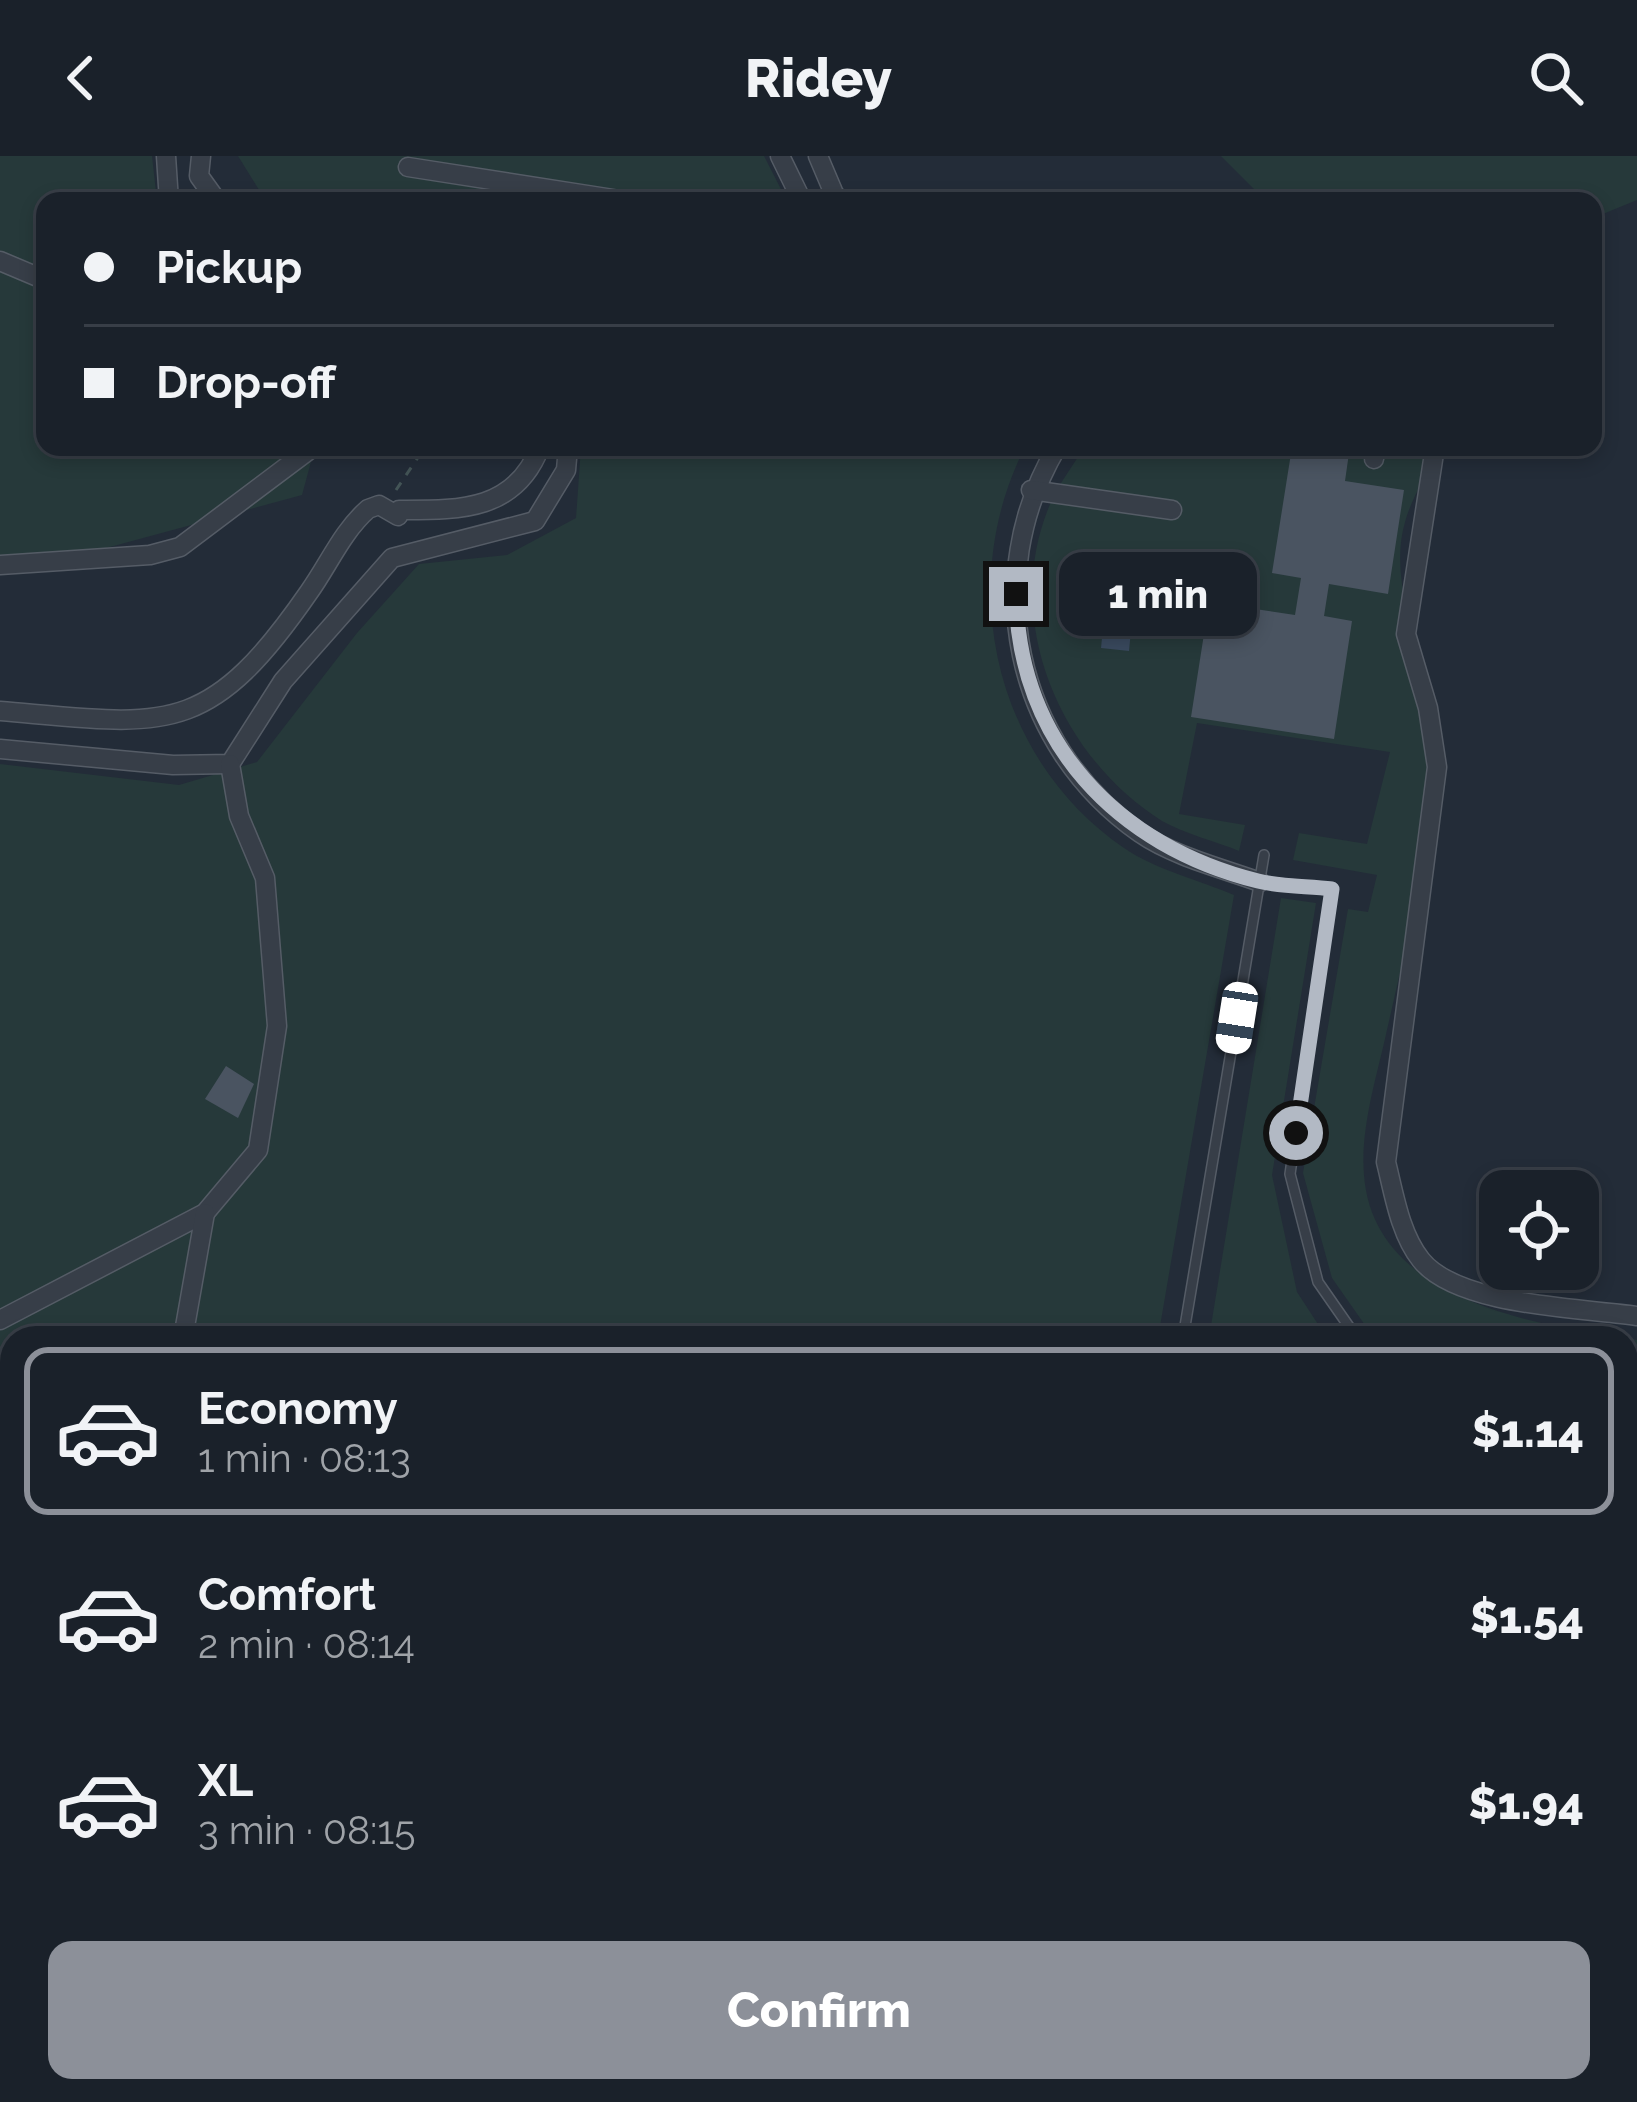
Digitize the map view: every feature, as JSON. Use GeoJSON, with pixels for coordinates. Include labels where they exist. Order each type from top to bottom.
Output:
{"type":"FeatureCollection","features":[{"type":"Feature","properties":{"kind":"street"},"geometry":{"type":"LineString","coordinates":[[166,156],[168,192]]}},
{"type":"Feature","properties":{"kind":"street"},"geometry":{"type":"LineString","coordinates":[[201,156],[199,176],[211,192]]}},
{"type":"Feature","properties":{"kind":"street"},"geometry":{"type":"LineString","coordinates":[[780,156],[798,192]]}},
{"type":"Feature","properties":{"kind":"street"},"geometry":{"type":"LineString","coordinates":[[818,156],[833,192]]}},
{"type":"Feature","properties":{"kind":"street"},"geometry":{"type":"LineString","coordinates":[[408,166],[570,192]]}},
{"type":"Feature","properties":{"kind":"street"},"geometry":{"type":"LineString","coordinates":[[0,261],[36,276]]}},
{"type":"Feature","properties":{"kind":"street"},"geometry":{"type":"LineString","coordinates":[[0,565],[150,555],[180,547],[302,456]]}},
{"type":"Feature","properties":{"kind":"street"},"geometry":{"type":"LineString","coordinates":[[0,711],[136,722],[185,715],[219,694],[279,632],[358,519],[379,505],[398,516],[399,510],[450,511],[495,501],[526,474],[535,456]]}},
{"type":"Feature","properties":{"kind":"street"},"geometry":{"type":"LineString","coordinates":[[0,1321],[205,1213],[258,1150],[277,1026],[265,878],[239,816],[230,764],[283,681],[392,558],[535,521],[566,470],[567,456]]}},
{"type":"Feature","properties":{"kind":"street"},"geometry":{"type":"LineString","coordinates":[[1052,456],[1031,490],[1015,552],[1016,636],[1030,690],[1052,735],[1088,786],[1141,834],[1260,882]]}},
{"type":"Feature","properties":{"kind":"street"},"geometry":{"type":"LineString","coordinates":[[1434,456],[1406,634],[1428,708],[1437,767],[1386,1162],[1400,1220],[1422,1262],[1470,1292],[1637,1316]]}},
{"type":"Feature","properties":{"kind":"street"},"geometry":{"type":"LineString","coordinates":[[1031,490],[1172,510]]}},
{"type":"Feature","properties":{"kind":"street"},"geometry":{"type":"LineString","coordinates":[[0,749],[173,765],[230,764]]}},
{"type":"Feature","properties":{"kind":"street"},"geometry":{"type":"LineString","coordinates":[[185,1326],[205,1213]]}},
{"type":"Feature","properties":{"kind":"lane"},"geometry":{"type":"LineString","coordinates":[[1185,1326],[1264,855]]}},
{"type":"Feature","properties":{"kind":"lane"},"geometry":{"type":"LineString","coordinates":[[1260,882],[1332,889],[1290,1174],[1318,1282],[1349,1326]]}},
{"type":"Feature","properties":{"kind":"path"},"geometry":{"type":"LineString","coordinates":[[398,516],[400,476],[417,456]]}},
{"type":"Feature","properties":{"kind":"shaded area"},"geometry":{"type":"Polygon","coordinates":[[[0,156],[152,156],[156,192],[36,192],[36,456],[313,456],[302,495],[47,564],[0,568],[0,156]]]}},
{"type":"Feature","properties":{"kind":"shaded area"},"geometry":{"type":"Polygon","coordinates":[[[238,156],[764,156],[782,192],[260,192],[238,156]]]}},
{"type":"Feature","properties":{"kind":"shaded area"},"geometry":{"type":"Polygon","coordinates":[[[1221,156],[1637,156],[1637,200],[1602,214],[1602,192],[1257,192],[1221,156]]]}},
{"type":"Feature","properties":{"kind":"shaded area"},"geometry":{"type":"Polygon","coordinates":[[[580,456],[1021,456],[1004,500],[993,555],[991,611],[1000,666],[1017,718],[1044,767],[1080,811],[1124,848],[1234,895],[1160,1326],[0,1326],[0,764],[179,785],[257,762],[357,633],[419,564],[507,555],[576,518],[580,456]]]}},
{"type":"Feature","properties":{"kind":"shaded area"},"geometry":{"type":"Polygon","coordinates":[[[1078,456],[1437,456],[1408,512],[1400,552],[1408,616],[1436,714],[1443,778],[1370,1102],[1364,1175],[1374,1217],[1395,1250],[1425,1277],[1461,1297],[1555,1326],[1366,1326],[1332,1278],[1303,1173],[1348,909],[1368,912],[1377,875],[1293,860],[1299,833],[1367,844],[1390,752],[1197,723],[1179,814],[1245,825],[1239,851],[1162,821],[1094,760],[1068,722],[1049,681],[1032,592],[1037,546],[1054,495],[1078,456]]]}},
{"type":"Feature","properties":{"kind":"shaded area"},"geometry":{"type":"Polygon","coordinates":[[[1281,898],[1316,903],[1272,1175],[1297,1292],[1319,1326],[1211,1326],[1281,898]]]}},
{"type":"Feature","properties":{"kind":"water"},"geometry":{"type":"Polygon","coordinates":[[[1106,597],[1134,600],[1129,651],[1101,648],[1106,597]]]}},
{"type":"Feature","properties":{"kind":"building"},"geometry":{"type":"Polygon","coordinates":[[[1291,456],[1349,456],[1345,481],[1404,490],[1388,594],[1329,584],[1324,616],[1352,621],[1334,739],[1191,717],[1209,602],[1295,615],[1301,578],[1272,573],[1291,456]]]}},
{"type":"Feature","properties":{"kind":"building"},"geometry":{"type":"Polygon","coordinates":[[[226,1066],[254,1084],[238,1118],[205,1099],[226,1066]]]}},
{"type":"Feature","properties":{"kind":"route"},"geometry":{"type":"LineString","coordinates":[[1016,594],[1016,636],[1030,690],[1052,735],[1088,786],[1141,834],[1203,861],[1260,882],[1332,889],[1296,1133]]}}]}
